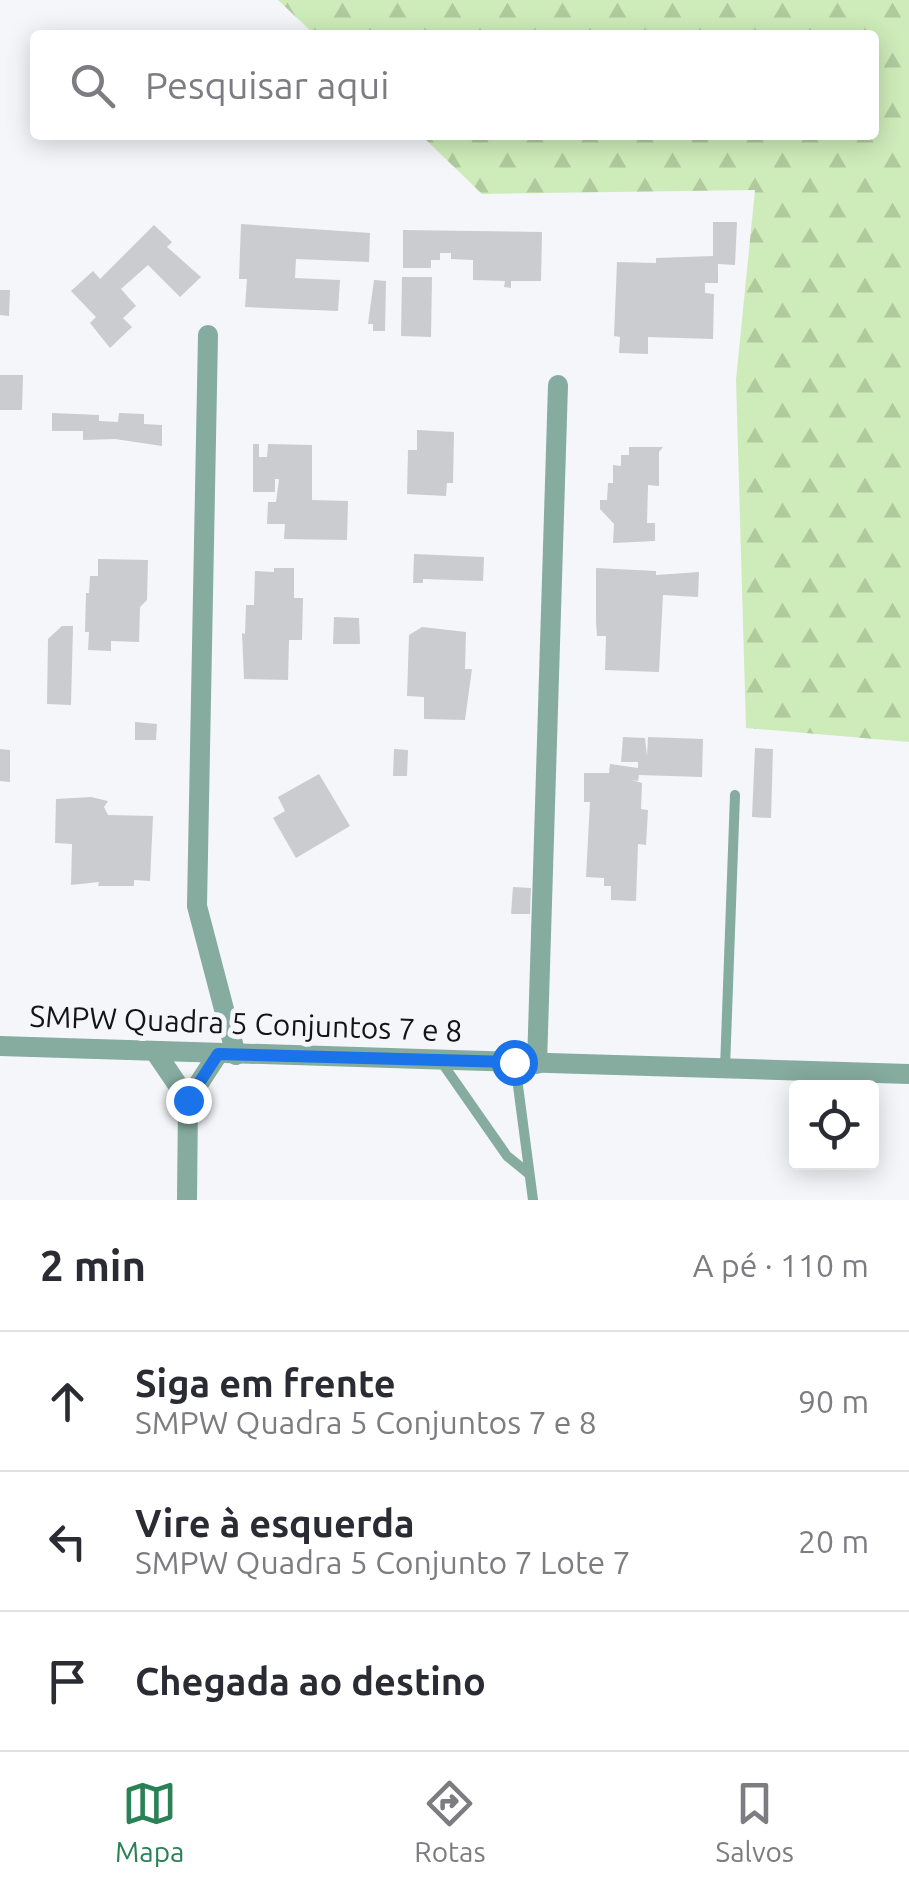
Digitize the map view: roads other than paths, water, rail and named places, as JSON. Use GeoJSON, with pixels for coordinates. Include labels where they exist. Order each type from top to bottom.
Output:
{"type":"FeatureCollection","features":[{"type":"Feature","properties":{"kind":"street"},"geometry":{"type":"LineString","coordinates":[[188,1100],[227,1055],[197,906],[208,335]]}},
{"type":"Feature","properties":{"kind":"street"},"geometry":{"type":"LineString","coordinates":[[537,1064],[558,385]]}},
{"type":"Feature","properties":{"kind":"street","name":"SMPW Quadra 5 Conjuntos 7 e 8"},"geometry":{"type":"LineString","coordinates":[[0,1046],[909,1074]]}},
{"type":"Feature","properties":{"kind":"street"},"geometry":{"type":"LineString","coordinates":[[156,1053],[188,1100],[187,1200]]}},
{"type":"Feature","properties":{"kind":"lane"},"geometry":{"type":"LineString","coordinates":[[725,1069],[734,795]]}},
{"type":"Feature","properties":{"kind":"lane"},"geometry":{"type":"LineString","coordinates":[[440,1060],[508,1156],[528,1173]]}},
{"type":"Feature","properties":{"kind":"lane"},"geometry":{"type":"LineString","coordinates":[[514,1062],[533,1200]]}}]}
